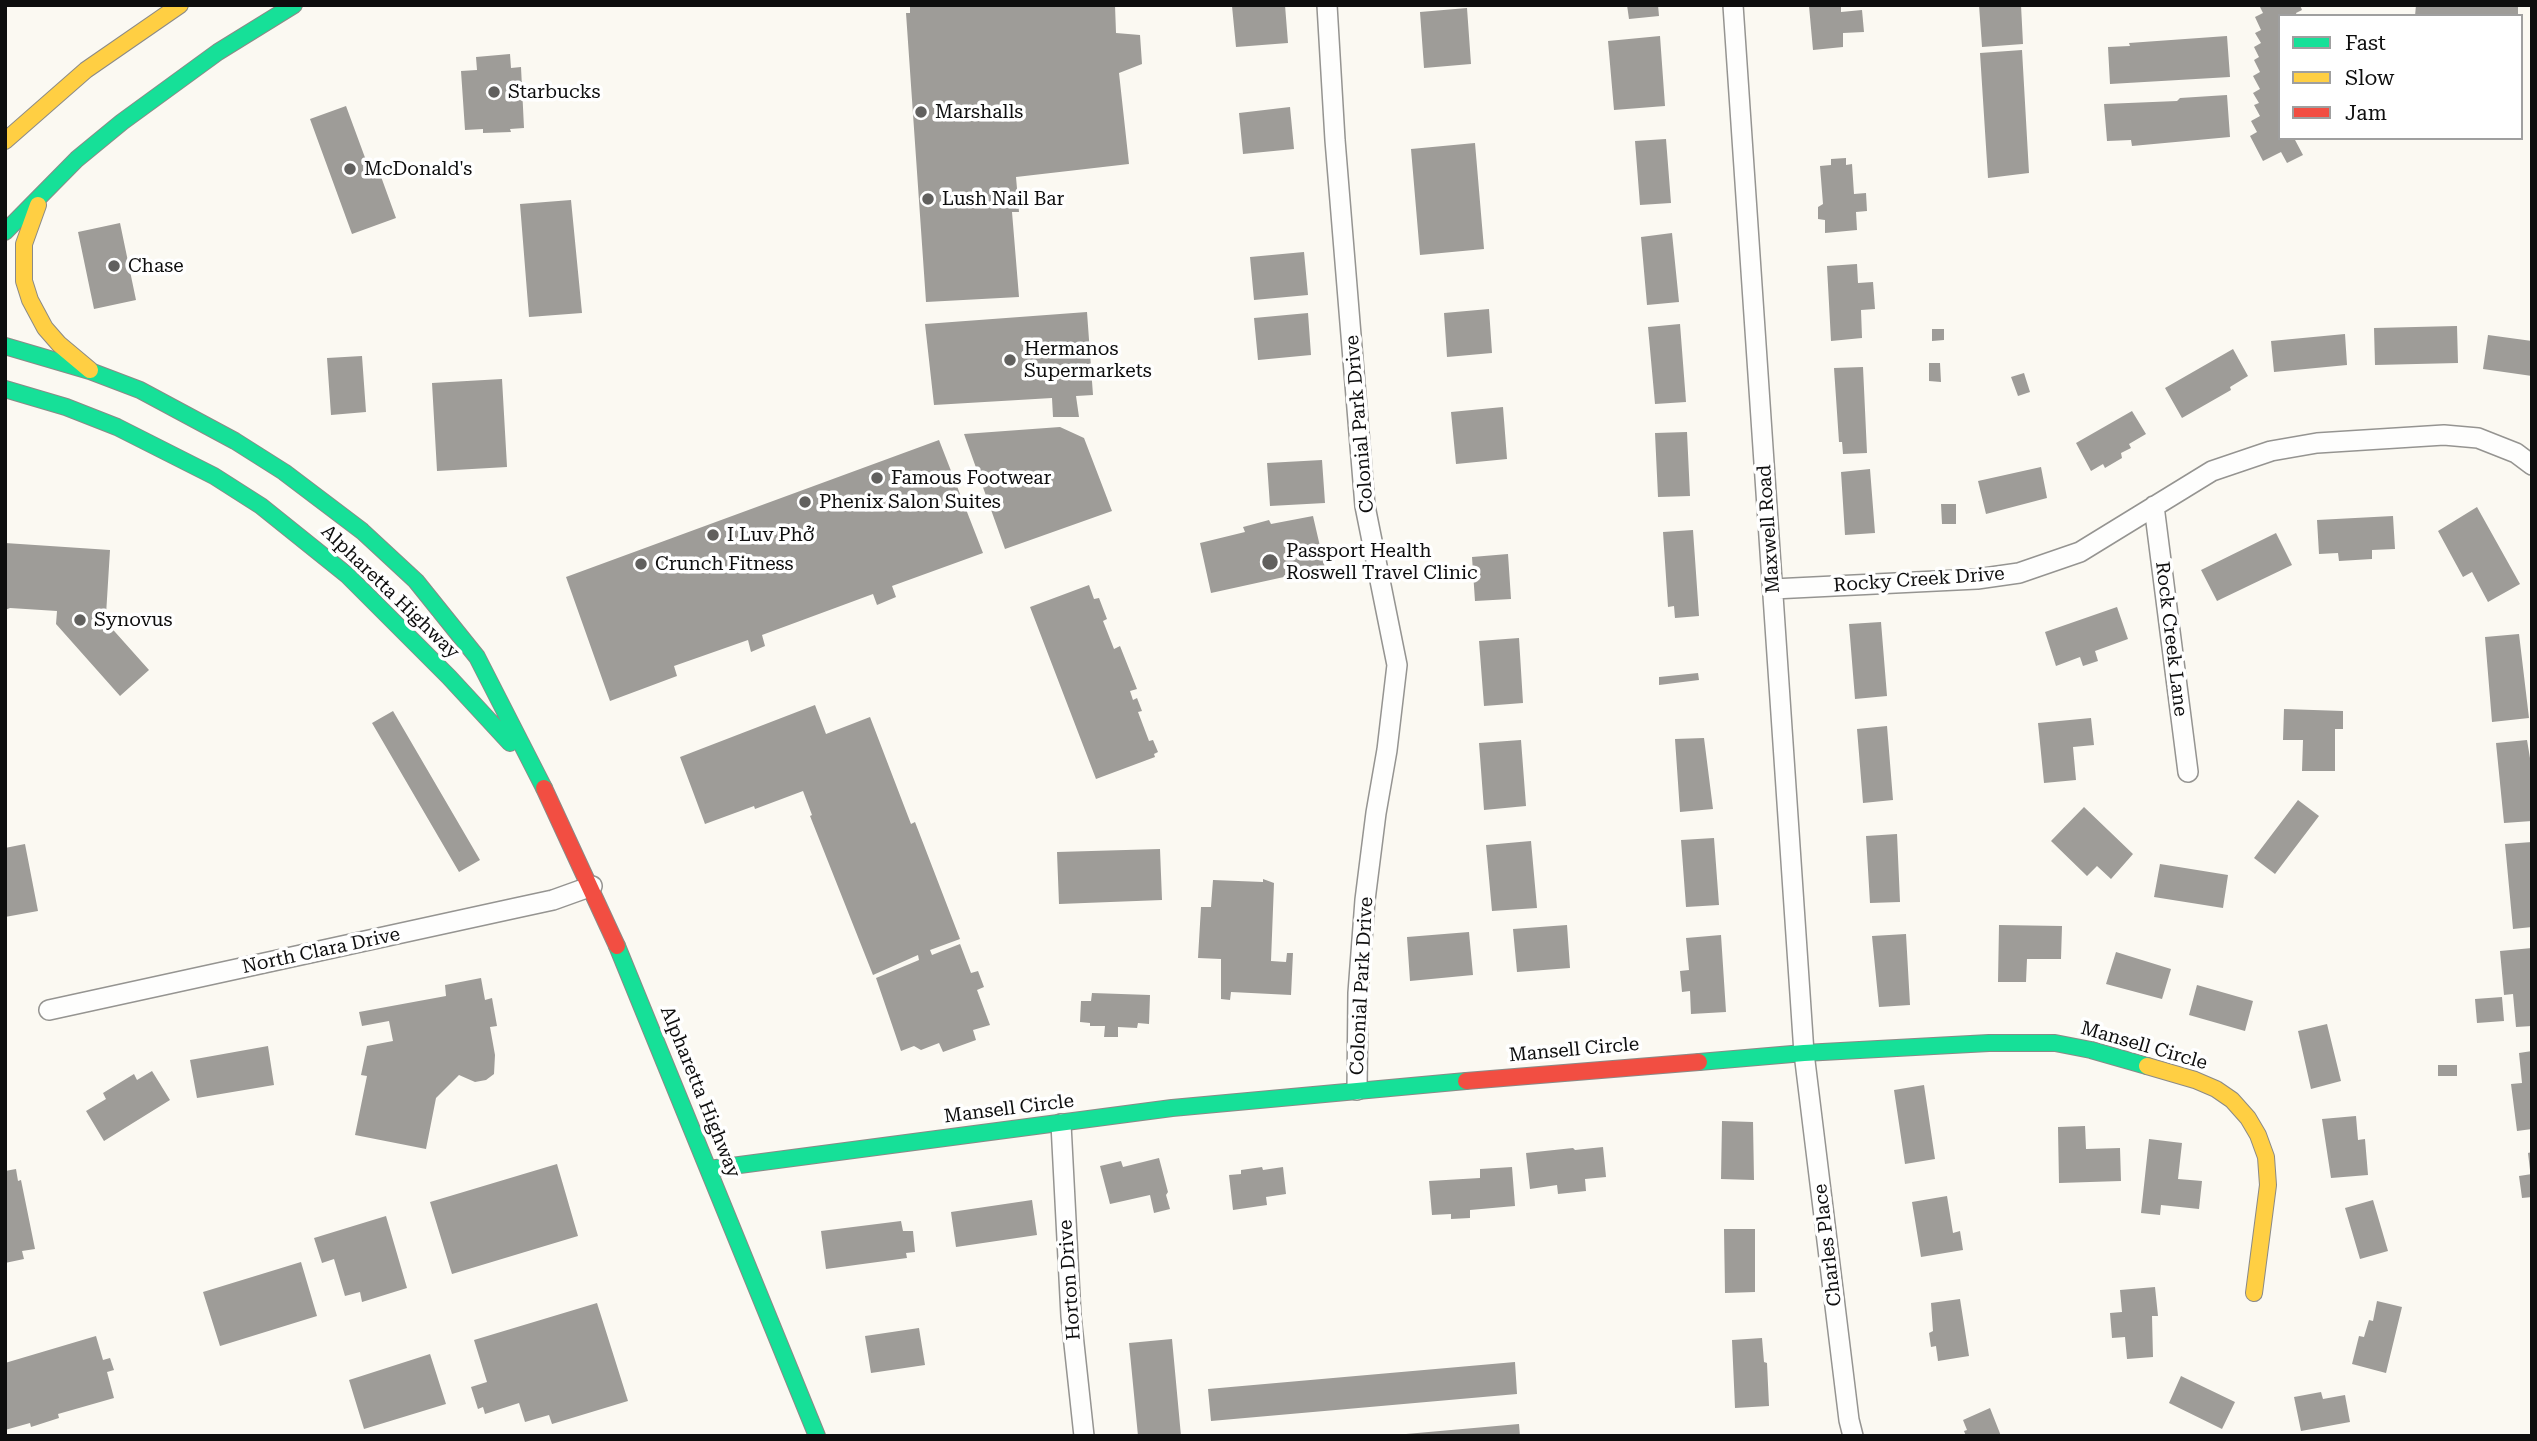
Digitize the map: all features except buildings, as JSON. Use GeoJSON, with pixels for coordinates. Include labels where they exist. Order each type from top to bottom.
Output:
{"type":"FeatureCollection","features":[{"type":"Feature","properties":{"kind":"main road"},"geometry":{"type":"LineString","coordinates":[[5,141],[86,70],[180,5]]}},
{"type":"Feature","properties":{"kind":"main road"},"geometry":{"type":"LineString","coordinates":[[5,232],[96,144],[165,89],[294,5]]}},
{"type":"Feature","properties":{"kind":"main road"},"geometry":{"type":"LineString","coordinates":[[43,193],[24,244],[24,281],[30,300],[45,328],[66,351],[90,371]]}},
{"type":"Feature","properties":{"kind":"main road","name":"Alpharetta Highway"},"geometry":{"type":"LineString","coordinates":[[5,346],[90,371],[162,401],[235,441],[284,472],[377,544],[416,581],[477,657],[498,694],[592,886],[817,1436]]}},
{"type":"Feature","properties":{"kind":"main road","name":"Alpharetta Highway"},"geometry":{"type":"LineString","coordinates":[[9,391],[66,407],[117,427],[214,476],[261,506],[306,540],[379,605],[533,768]]}},
{"type":"Feature","properties":{"kind":"main road"},"geometry":{"type":"LineString","coordinates":[[379,605],[396,615],[420,620],[450,621]]}},
{"type":"Feature","properties":{"kind":"main road","name":"Mansell Circle"},"geometry":{"type":"LineString","coordinates":[[709,1169],[1172,1108],[1357,1090],[1804,1053],[1989,1043],[2055,1043],[2091,1049],[2195,1080],[2232,1100],[2248,1118],[2266,1157],[2269,1185],[2254,1293]]}},
{"type":"Feature","properties":{"kind":"street","name":"Colonial Park Drive"},"geometry":{"type":"LineString","coordinates":[[1327,5],[1335,140],[1365,506],[1397,665],[1365,900],[1358,993],[1357,1090]]}},
{"type":"Feature","properties":{"kind":"street","name":"Maxwell Road"},"geometry":{"type":"LineString","coordinates":[[1732,5],[1804,1053]]}},
{"type":"Feature","properties":{"kind":"street","name":"Rocky Creek Drive"},"geometry":{"type":"LineString","coordinates":[[1773,589],[1977,579],[2019,573],[2080,552],[2212,471],[2271,450],[2317,443],[2444,435],[2478,438],[2516,453],[2532,465]]}},
{"type":"Feature","properties":{"kind":"street","name":"Rock Creek Lane"},"geometry":{"type":"LineString","coordinates":[[2154,506],[2188,772]]}},
{"type":"Feature","properties":{"kind":"street","name":"North Clara Drive"},"geometry":{"type":"LineString","coordinates":[[49,1010],[553,900],[592,886]]}},
{"type":"Feature","properties":{"kind":"street","name":"Charles Place"},"geometry":{"type":"LineString","coordinates":[[1804,1053],[1853,1436]]}},
{"type":"Feature","properties":{"kind":"street","name":"Horton Drive"},"geometry":{"type":"LineString","coordinates":[[1061,1124],[1071,1316],[1084,1436]]}},
{"type":"Feature","properties":{"kind":"traffic: fast"},"geometry":{"type":"LineString","coordinates":[[5,232],[77,159],[122,122],[218,52],[294,5]]}},
{"type":"Feature","properties":{"kind":"traffic: fast"},"geometry":{"type":"LineString","coordinates":[[5,346],[90,371],[140,390],[235,441],[284,472],[362,531],[416,581],[477,657],[544,788]]}},
{"type":"Feature","properties":{"kind":"traffic: fast"},"geometry":{"type":"LineString","coordinates":[[5,389],[66,407],[117,427],[214,476],[261,506],[347,575],[449,677],[510,743]]}},
{"type":"Feature","properties":{"kind":"traffic: fast"},"geometry":{"type":"LineString","coordinates":[[617,946],[817,1436]]}},
{"type":"Feature","properties":{"kind":"traffic: fast"},"geometry":{"type":"LineString","coordinates":[[1699,1062],[1804,1053],[1989,1043],[2055,1043],[2147,1066]]}},
{"type":"Feature","properties":{"kind":"traffic: fast"},"geometry":{"type":"LineString","coordinates":[[709,1169],[1172,1108],[1466,1081]]}},
{"type":"Feature","properties":{"kind":"traffic: slow"},"geometry":{"type":"LineString","coordinates":[[5,141],[86,70],[180,5]]}},
{"type":"Feature","properties":{"kind":"traffic: slow"},"geometry":{"type":"LineString","coordinates":[[38,205],[24,244],[24,281],[30,300],[45,328],[59,344],[90,370]]}},
{"type":"Feature","properties":{"kind":"traffic: slow"},"geometry":{"type":"LineString","coordinates":[[2147,1066],[2216,1089],[2232,1100],[2248,1118],[2258,1135],[2266,1157],[2268,1185],[2254,1293]]}},
{"type":"Feature","properties":{"kind":"traffic: jam"},"geometry":{"type":"LineString","coordinates":[[544,788],[617,946]]}},
{"type":"Feature","properties":{"kind":"traffic: jam"},"geometry":{"type":"LineString","coordinates":[[1466,1081],[1699,1062]]}},
{"type":"Feature","properties":{"kind":"place","name":"Starbucks"},"geometry":{"type":"Point","coordinates":[494,92]}},
{"type":"Feature","properties":{"kind":"place","name":"Marshalls"},"geometry":{"type":"Point","coordinates":[921,112]}},
{"type":"Feature","properties":{"kind":"place","name":"McDonald's"},"geometry":{"type":"Point","coordinates":[350,169]}},
{"type":"Feature","properties":{"kind":"place","name":"Lush Nail Bar"},"geometry":{"type":"Point","coordinates":[928,199]}},
{"type":"Feature","properties":{"kind":"place","name":"Chase"},"geometry":{"type":"Point","coordinates":[114,266]}},
{"type":"Feature","properties":{"kind":"place","name":"Hermanos Supermarkets"},"geometry":{"type":"Point","coordinates":[1010,360]}},
{"type":"Feature","properties":{"kind":"place","name":"Famous Footwear"},"geometry":{"type":"Point","coordinates":[877,478]}},
{"type":"Feature","properties":{"kind":"place","name":"Phenix Salon Suites"},"geometry":{"type":"Point","coordinates":[805,502]}},
{"type":"Feature","properties":{"kind":"place","name":"I Luv Phở"},"geometry":{"type":"Point","coordinates":[713,535]}},
{"type":"Feature","properties":{"kind":"place","name":"Passport Health Roswell Travel Clinic"},"geometry":{"type":"Point","coordinates":[1270,562]}},
{"type":"Feature","properties":{"kind":"place","name":"Crunch Fitness"},"geometry":{"type":"Point","coordinates":[641,564]}},
{"type":"Feature","properties":{"kind":"place","name":"Synovus"},"geometry":{"type":"Point","coordinates":[80,620]}}]}
